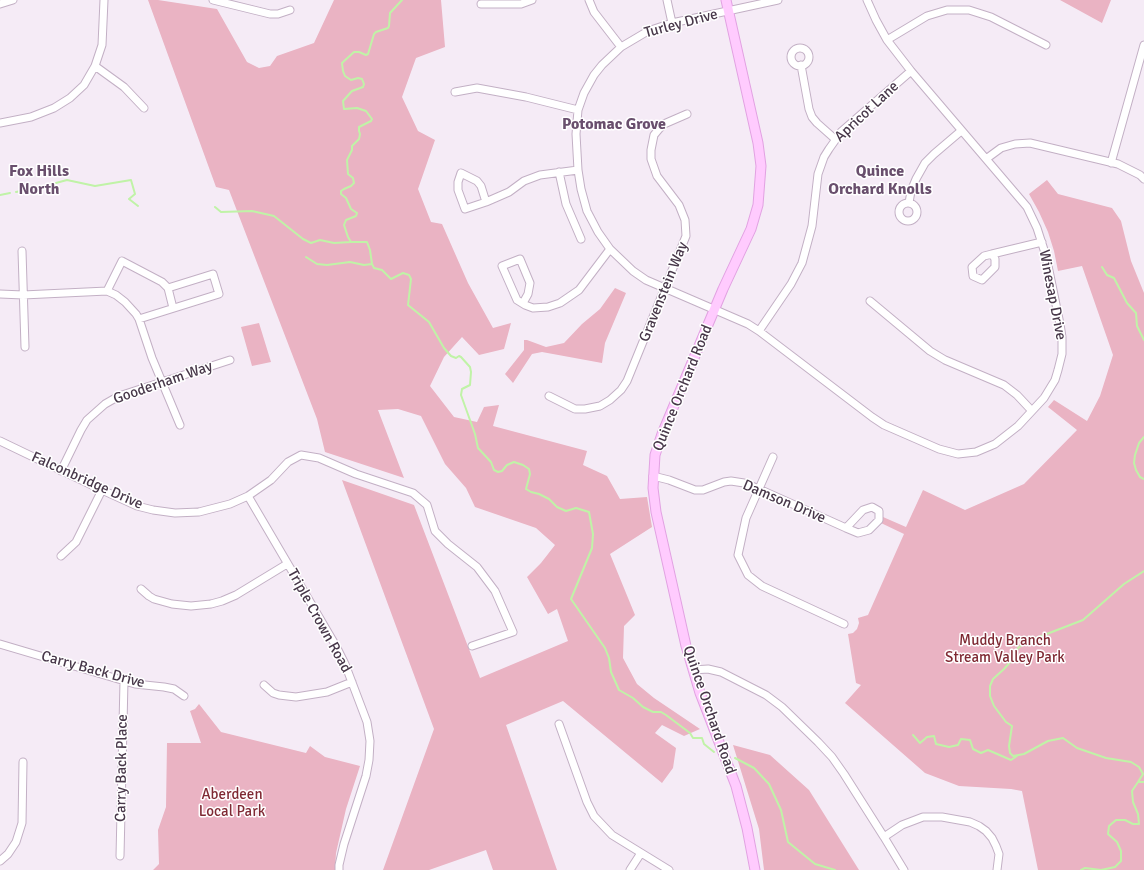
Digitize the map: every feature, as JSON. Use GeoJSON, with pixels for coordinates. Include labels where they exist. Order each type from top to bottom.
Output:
{"type":"FeatureCollection","features":[{"type":"Feature","properties":{"kind":"street"},"geometry":{"type":"LineString","coordinates":[[0,4],[13,0]]}},
{"type":"Feature","properties":{"kind":"street"},"geometry":{"type":"LineString","coordinates":[[0,124],[31,117],[54,108],[70,98],[84,85],[95,66],[102,45],[104,0]]}},
{"type":"Feature","properties":{"kind":"street"},"geometry":{"type":"LineString","coordinates":[[214,0],[270,14],[278,14],[290,10]]}},
{"type":"Feature","properties":{"kind":"street"},"geometry":{"type":"LineString","coordinates":[[481,4],[520,4],[532,0]]}},
{"type":"Feature","properties":{"kind":"street"},"geometry":{"type":"LineString","coordinates":[[589,0],[594,12],[621,47]]}},
{"type":"Feature","properties":{"kind":"street"},"geometry":{"type":"LineString","coordinates":[[667,0],[672,23]]}},
{"type":"Feature","properties":{"kind":"street","name":"Quince Orchard Road"},"geometry":{"type":"LineString","coordinates":[[726,0],[730,11],[758,143],[761,166],[758,205],[752,229],[715,309],[662,434],[655,456],[653,476],[656,512],[692,670],[736,786],[747,828],[755,870]]}},
{"type":"Feature","properties":{"kind":"street","name":"Turley Drive"},"geometry":{"type":"LineString","coordinates":[[715,309],[646,280],[633,271],[610,249],[598,232],[587,210],[581,189],[578,170],[576,134],[578,110],[584,93],[594,75],[602,65],[621,47],[648,31],[672,23],[778,0]]}},
{"type":"Feature","properties":{"kind":"street","name":"Winesap Drive"},"geometry":{"type":"LineString","coordinates":[[715,309],[742,321],[759,331],[872,417],[899,432],[939,449],[958,454],[976,452],[1004,438],[1044,398],[1055,380],[1062,354],[1060,324],[1042,242],[1032,217],[887,40],[867,0]]}},
{"type":"Feature","properties":{"kind":"street"},"geometry":{"type":"LineString","coordinates":[[887,40],[927,16],[947,10],[969,10],[991,17],[1046,45]]}},
{"type":"Feature","properties":{"kind":"street"},"geometry":{"type":"LineString","coordinates":[[1111,163],[1140,72],[1144,45]]}},
{"type":"Feature","properties":{"kind":"street"},"geometry":{"type":"LineString","coordinates":[[95,66],[124,87],[144,108]]}},
{"type":"Feature","properties":{"kind":"street"},"geometry":{"type":"LineString","coordinates":[[801,66],[809,109],[812,117],[835,139]]}},
{"type":"Feature","properties":{"kind":"street","name":"Apricot Lane"},"geometry":{"type":"LineString","coordinates":[[759,331],[792,284],[802,263],[812,226],[818,174],[824,157],[841,132],[911,71]]}},
{"type":"Feature","properties":{"kind":"street"},"geometry":{"type":"LineString","coordinates":[[455,92],[477,88],[526,97],[578,110]]}},
{"type":"Feature","properties":{"kind":"street","name":"Gravenstein Way"},"geometry":{"type":"LineString","coordinates":[[549,396],[575,409],[585,409],[600,406],[610,400],[627,381],[686,236],[685,220],[679,205],[657,176],[651,159],[654,135],[664,124],[687,114]]}},
{"type":"Feature","properties":{"kind":"street"},"geometry":{"type":"LineString","coordinates":[[909,203],[913,185],[925,163],[961,131]]}},
{"type":"Feature","properties":{"kind":"street"},"geometry":{"type":"LineString","coordinates":[[986,159],[1001,148],[1015,144],[1030,143],[1118,164],[1140,175],[1144,179]]}},
{"type":"Feature","properties":{"kind":"street"},"geometry":{"type":"LineString","coordinates":[[486,202],[481,186],[477,181],[461,173],[458,182],[458,190],[465,209],[486,202],[509,192],[524,181],[540,175],[578,170]]}},
{"type":"Feature","properties":{"kind":"street"},"geometry":{"type":"LineString","coordinates":[[559,172],[566,204],[581,239]]}},
{"type":"Feature","properties":{"kind":"street"},"geometry":{"type":"LineString","coordinates":[[992,254],[1042,242]]}},
{"type":"Feature","properties":{"kind":"street"},"geometry":{"type":"LineString","coordinates":[[522,303],[528,294],[530,283],[520,259],[502,266],[517,300],[522,303],[533,308],[548,307],[560,303],[579,290],[610,249]]}},
{"type":"Feature","properties":{"kind":"street"},"geometry":{"type":"LineString","coordinates":[[22,251],[25,347]]}},
{"type":"Feature","properties":{"kind":"street"},"geometry":{"type":"LineString","coordinates":[[107,291],[122,261],[162,282],[168,288],[173,308]]}},
{"type":"Feature","properties":{"kind":"street"},"geometry":{"type":"LineString","coordinates":[[139,319],[219,294],[213,274],[168,288]]}},
{"type":"Feature","properties":{"kind":"street"},"geometry":{"type":"LineString","coordinates":[[0,294],[23,295],[107,291],[116,295],[125,302],[139,319],[152,358],[180,425]]}},
{"type":"Feature","properties":{"kind":"street"},"geometry":{"type":"LineString","coordinates":[[870,301],[930,351],[945,360],[1004,385],[1017,395],[1032,411]]}},
{"type":"Feature","properties":{"kind":"street","name":"Gooderham Way"},"geometry":{"type":"LineString","coordinates":[[61,471],[80,430],[95,412],[105,404],[120,396],[230,360]]}},
{"type":"Feature","properties":{"kind":"street","name":"Falconbridge Drive"},"geometry":{"type":"LineString","coordinates":[[0,441],[137,506],[175,513],[199,512],[215,509],[248,496],[271,480],[288,462],[301,456],[319,458],[356,474],[413,493],[427,505],[435,531],[448,544],[477,567],[495,591],[513,632],[472,646]]}},
{"type":"Feature","properties":{"kind":"street"},"geometry":{"type":"LineString","coordinates":[[773,457],[746,518],[738,554],[748,575],[762,586],[844,624]]}},
{"type":"Feature","properties":{"kind":"street","name":"Damson Drive"},"geometry":{"type":"LineString","coordinates":[[653,476],[669,480],[695,490],[703,490],[724,482],[732,481],[744,483],[759,489],[846,528],[858,533],[869,530],[879,520],[879,511],[872,507],[863,510],[846,528]]}},
{"type":"Feature","properties":{"kind":"street"},"geometry":{"type":"LineString","coordinates":[[60,556],[76,542],[102,490]]}},
{"type":"Feature","properties":{"kind":"street","name":"Triple Crown Road"},"geometry":{"type":"LineString","coordinates":[[248,496],[336,646],[345,664],[367,722],[370,741],[366,776],[344,844],[339,870]]}},
{"type":"Feature","properties":{"kind":"street"},"geometry":{"type":"LineString","coordinates":[[141,589],[154,599],[172,604],[191,606],[211,604],[236,595],[287,564]]}},
{"type":"Feature","properties":{"kind":"street","name":"Carry Back Drive"},"geometry":{"type":"LineString","coordinates":[[0,644],[135,684],[174,689],[184,696]]}},
{"type":"Feature","properties":{"kind":"street"},"geometry":{"type":"LineString","coordinates":[[692,670],[708,669],[721,672],[766,695],[782,707],[832,757],[884,836],[904,870]]}},
{"type":"Feature","properties":{"kind":"street","name":"Carry Back Place"},"geometry":{"type":"LineString","coordinates":[[120,856],[124,681]]}},
{"type":"Feature","properties":{"kind":"street"},"geometry":{"type":"LineString","coordinates":[[264,685],[273,693],[296,697],[327,692],[352,682]]}},
{"type":"Feature","properties":{"kind":"street"},"geometry":{"type":"LineString","coordinates":[[559,724],[587,802],[594,816],[612,835],[669,870]]}},
{"type":"Feature","properties":{"kind":"street"},"geometry":{"type":"LineString","coordinates":[[0,860],[8,854],[16,842],[22,823],[23,762]]}},
{"type":"Feature","properties":{"kind":"street"},"geometry":{"type":"LineString","coordinates":[[884,836],[902,825],[923,817],[942,817],[970,822],[979,826],[992,838],[999,854],[997,870]]}},
{"type":"Feature","properties":{"kind":"street"},"geometry":{"type":"LineString","coordinates":[[630,870],[641,853]]}},
{"type":"Feature","properties":{"kind":"green space"},"geometry":{"type":"Polygon","coordinates":[[[148,0],[158,0],[217,9],[247,62],[259,68],[270,66],[277,56],[314,43],[334,0],[441,0],[445,47],[416,58],[402,97],[418,131],[435,140],[418,189],[431,222],[442,224],[468,283],[493,328],[511,323],[504,349],[479,355],[462,337],[444,357],[430,386],[454,417],[477,422],[484,407],[499,405],[493,426],[587,451],[583,465],[607,476],[620,499],[647,497],[652,527],[610,554],[635,615],[624,626],[623,658],[637,684],[654,698],[700,729],[684,736],[662,725],[655,733],[676,748],[673,768],[662,783],[563,701],[506,725],[557,870],[493,870],[486,850],[429,870],[383,870],[434,729],[342,480],[414,505],[480,678],[568,641],[557,609],[548,614],[527,577],[541,563],[555,545],[536,528],[475,507],[466,488],[445,464],[421,416],[398,409],[378,410],[404,478],[325,452],[317,419],[229,190],[216,187],[148,0]]]}},
{"type":"Feature","properties":{"kind":"green space"},"geometry":{"type":"Polygon","coordinates":[[[1060,0],[1111,0],[1102,23],[1060,0]]]}},
{"type":"Feature","properties":{"kind":"green space","name":"Muddy Branch Stream Valley Park"},"geometry":{"type":"Polygon","coordinates":[[[1047,180],[1058,194],[1112,208],[1121,221],[1131,261],[1144,293],[1144,870],[1038,870],[1022,791],[959,786],[925,773],[845,703],[861,685],[856,683],[848,634],[853,633],[857,629],[859,623],[858,618],[868,615],[904,534],[881,523],[883,517],[906,527],[923,490],[965,510],[1024,484],[1077,430],[1048,407],[1054,400],[1087,421],[1100,396],[1113,355],[1082,266],[1058,271],[1048,232],[1029,194],[1047,180]]]}},
{"type":"Feature","properties":{"kind":"green space"},"geometry":{"type":"Polygon","coordinates":[[[615,288],[626,293],[605,343],[602,363],[542,352],[532,354],[513,383],[505,374],[524,350],[524,340],[546,347],[564,343],[582,324],[600,309],[615,288]]]}},
{"type":"Feature","properties":{"kind":"green space"},"geometry":{"type":"Polygon","coordinates":[[[259,323],[271,362],[252,366],[241,327],[259,323]]]}},
{"type":"Feature","properties":{"kind":"green space","name":"Aberdeen Local Park"},"geometry":{"type":"Polygon","coordinates":[[[199,704],[221,732],[306,753],[310,746],[325,757],[360,766],[346,809],[336,853],[335,870],[153,870],[159,864],[158,830],[166,807],[167,743],[201,743],[190,711],[195,709],[199,704]]]}},
{"type":"Feature","properties":{"kind":"green space"},"geometry":{"type":"Polygon","coordinates":[[[733,745],[770,755],[809,790],[859,870],[764,870],[759,829],[733,745]]]}},
{"type":"Feature","properties":{"kind":"waterway"},"geometry":{"type":"LineString","coordinates":[[402,0],[390,13],[388,28],[374,34],[368,54],[366,55],[359,52],[354,52],[342,63],[345,76],[351,80],[358,78],[362,79],[364,84],[363,87],[352,91],[343,101],[344,109],[357,108],[366,111],[372,119],[359,127],[359,139],[352,146],[352,150],[347,160],[348,174],[353,178],[354,183],[341,191],[341,194],[346,198],[351,209],[357,213],[356,216],[346,220],[344,225],[348,237],[351,242],[367,242],[374,268],[382,270],[391,279],[403,273],[409,275],[411,279],[408,305],[429,322],[444,348],[451,356],[456,358],[459,356],[461,357],[470,367],[470,385],[462,389],[461,395],[475,434],[478,448],[491,462],[494,470],[498,472],[502,471],[507,465],[514,462],[523,465],[529,469],[530,474],[526,489],[549,499],[557,507],[566,511],[576,508],[589,512],[593,534],[592,548],[571,599],[605,648],[609,658],[611,672],[619,690],[633,698],[643,707],[653,712],[661,712],[666,715],[690,733],[693,738],[702,738],[704,744],[714,752]]}},
{"type":"Feature","properties":{"kind":"waterway"},"geometry":{"type":"LineString","coordinates":[[16,192],[67,180],[95,186],[131,180],[135,194],[129,199],[138,206]]}},
{"type":"Feature","properties":{"kind":"waterway"},"geometry":{"type":"LineString","coordinates":[[0,195],[10,193]]}},
{"type":"Feature","properties":{"kind":"waterway"},"geometry":{"type":"LineString","coordinates":[[215,207],[221,212],[252,211],[274,216],[303,239],[311,243],[320,240],[334,243],[351,242]]}},
{"type":"Feature","properties":{"kind":"waterway"},"geometry":{"type":"LineString","coordinates":[[306,257],[317,264],[327,265],[350,262],[364,265],[372,264]]}},
{"type":"Feature","properties":{"kind":"waterway"},"geometry":{"type":"LineString","coordinates":[[1102,267],[1107,275],[1114,278],[1127,303],[1136,313],[1137,326],[1144,340]]}},
{"type":"Feature","properties":{"kind":"waterway"},"geometry":{"type":"LineString","coordinates":[[1144,437],[1139,443],[1134,463],[1140,477],[1144,479]]}},
{"type":"Feature","properties":{"kind":"waterway"},"geometry":{"type":"LineString","coordinates":[[1081,870],[1085,868],[1101,870],[1115,867],[1121,861],[1121,851],[1117,842],[1108,834],[1109,826],[1116,820],[1125,820],[1133,824],[1139,824],[1138,814],[1133,802],[1132,791],[1143,774],[1139,767],[1131,762],[1106,758],[1077,748],[1063,738],[1048,741],[1024,754],[1013,756],[1010,753],[1009,746],[1012,726],[1006,722],[994,706],[990,696],[990,686],[993,679],[1013,659],[1018,648],[1026,642],[1083,620],[1124,584],[1144,571]]}},
{"type":"Feature","properties":{"kind":"waterway"},"geometry":{"type":"LineString","coordinates":[[913,735],[920,743],[927,737],[934,736],[936,744],[949,747],[958,745],[961,739],[970,740],[973,749],[981,753],[988,750],[1011,760],[1017,756]]}},
{"type":"Feature","properties":{"kind":"waterway"},"geometry":{"type":"LineString","coordinates":[[735,758],[754,768],[769,784],[781,810],[788,842],[815,864],[835,870]]}},
{"type":"Feature","properties":{"kind":"waterway"},"geometry":{"type":"LineString","coordinates":[[1138,782],[1144,782]]}},
{"type":"Feature","properties":{"kind":"district","name":"Potomac Grove"},"geometry":{"type":"Point","coordinates":[614,125]}},
{"type":"Feature","properties":{"kind":"district","name":"Fox Hills North"},"geometry":{"type":"Point","coordinates":[39,181]}},
{"type":"Feature","properties":{"kind":"district","name":"Quince Orchard Knolls"},"geometry":{"type":"Point","coordinates":[880,181]}}]}
